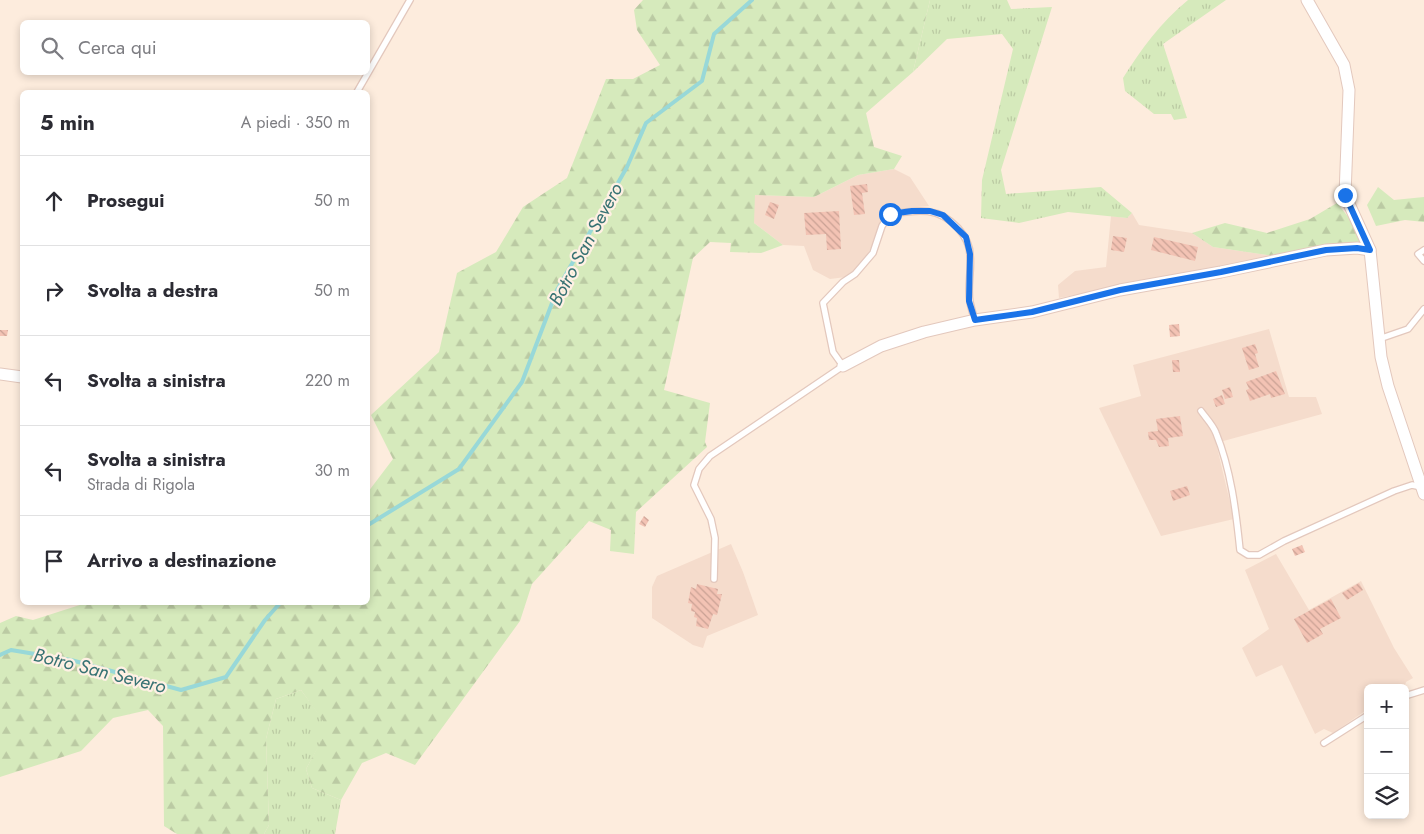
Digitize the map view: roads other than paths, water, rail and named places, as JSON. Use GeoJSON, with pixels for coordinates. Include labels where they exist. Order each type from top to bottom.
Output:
{"type":"FeatureCollection","features":[{"type":"Feature","properties":{"kind":"street"},"geometry":{"type":"LineString","coordinates":[[1307,0],[1344,65],[1349,90],[1345,195],[1370,250],[1381,357],[1388,386],[1423,490]]}},
{"type":"Feature","properties":{"kind":"street"},"geometry":{"type":"LineString","coordinates":[[842,366],[880,346],[924,332],[975,320],[1032,312],[1120,290],[1221,272],[1326,250],[1357,248],[1370,250]]}},
{"type":"Feature","properties":{"kind":"street"},"geometry":{"type":"LineString","coordinates":[[0,374],[20,377]]}},
{"type":"Feature","properties":{"kind":"lane"},"geometry":{"type":"LineString","coordinates":[[370,69],[410,0]]}},
{"type":"Feature","properties":{"kind":"lane"},"geometry":{"type":"LineString","coordinates":[[358,90],[367,75]]}},
{"type":"Feature","properties":{"kind":"lane"},"geometry":{"type":"LineString","coordinates":[[714,579],[715,538],[710,518],[694,485],[698,469],[710,456],[830,376],[842,366],[833,352],[823,303],[842,282],[855,274],[874,253],[882,226],[890,214],[930,211],[943,215],[966,237],[970,254],[969,301],[975,320]]}},
{"type":"Feature","properties":{"kind":"lane"},"geometry":{"type":"LineString","coordinates":[[1424,250],[1418,254],[1424,261]]}},
{"type":"Feature","properties":{"kind":"lane"},"geometry":{"type":"LineString","coordinates":[[1379,339],[1408,329],[1424,308]]}},
{"type":"Feature","properties":{"kind":"lane"},"geometry":{"type":"LineString","coordinates":[[1201,411],[1215,432],[1227,468],[1235,504],[1240,550],[1248,555],[1258,555],[1284,541],[1412,484],[1423,490]]}},
{"type":"Feature","properties":{"kind":"lane"},"geometry":{"type":"LineString","coordinates":[[1409,695],[1424,690]]}},
{"type":"Feature","properties":{"kind":"lane"},"geometry":{"type":"LineString","coordinates":[[1324,743],[1364,718]]}},
{"type":"Feature","properties":{"kind":"waterway","name":"Botro San Severo"},"geometry":{"type":"LineString","coordinates":[[370,524],[459,469],[522,382],[557,290],[627,167],[646,123],[702,81],[714,34],[752,0]]}},
{"type":"Feature","properties":{"kind":"waterway","name":"Botro San Severo"},"geometry":{"type":"LineString","coordinates":[[0,655],[11,650],[71,660],[181,690],[226,677],[265,620],[278,605]]}}]}
